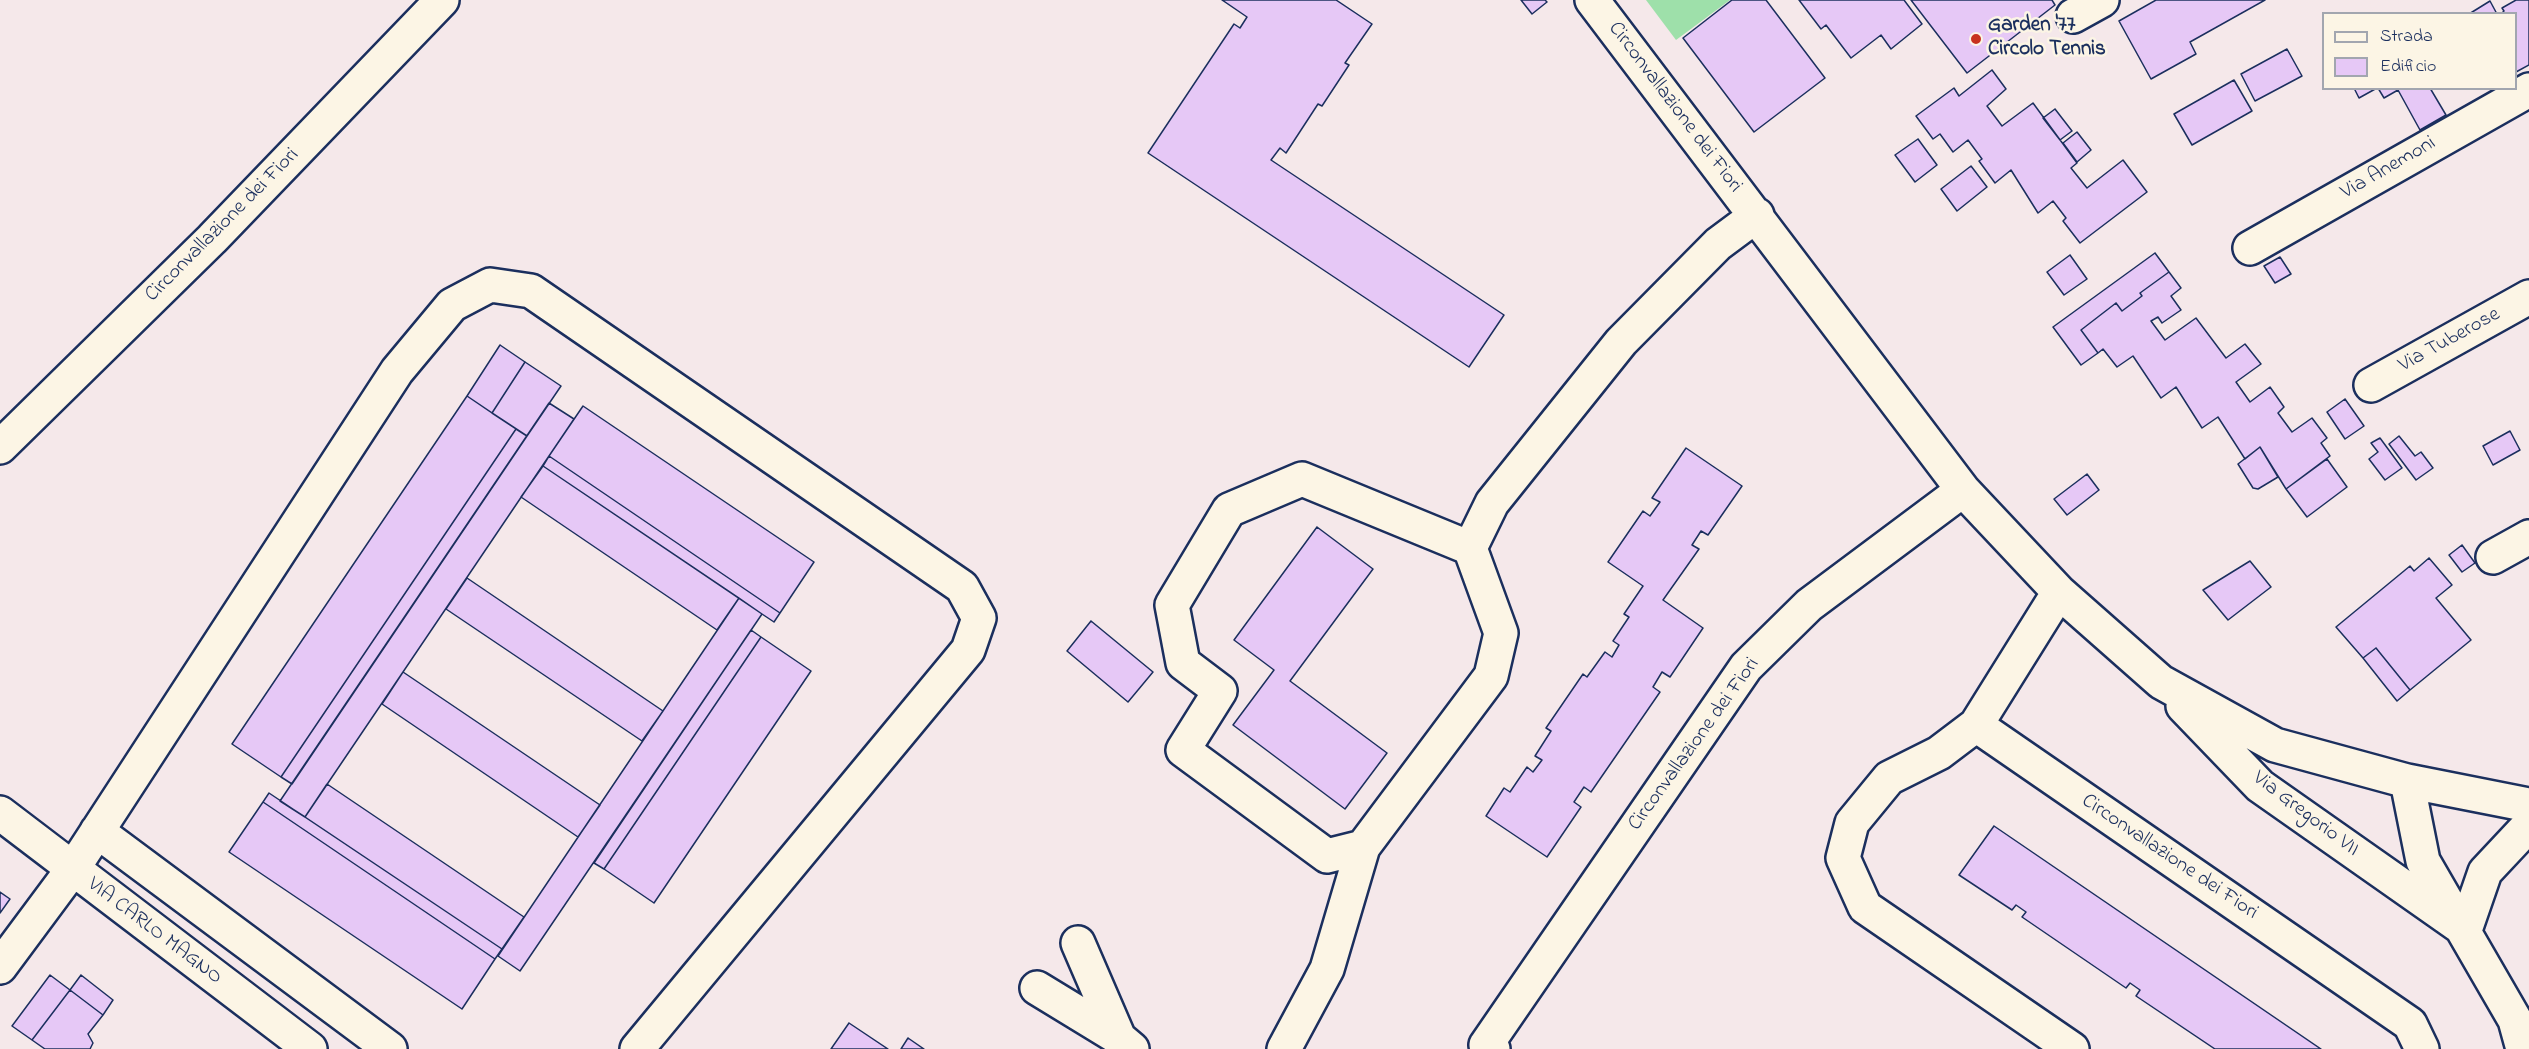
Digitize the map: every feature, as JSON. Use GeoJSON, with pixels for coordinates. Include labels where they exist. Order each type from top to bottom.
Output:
{"type":"FeatureCollection","features":[{"type":"Feature","properties":{"kind":"street","name":"Circonvallazione dei Fiori"},"geometry":{"type":"LineString","coordinates":[[0,447],[212,239],[442,0]]}},
{"type":"Feature","properties":{"kind":"street","name":"Circonvallazione dei Fiori"},"geometry":{"type":"LineString","coordinates":[[1592,0],[1963,490],[2059,592],[2161,682],[2275,745],[2408,782],[2529,805]]}},
{"type":"Feature","properties":{"kind":"street"},"geometry":{"type":"LineString","coordinates":[[2073,16],[2102,0]]}},
{"type":"Feature","properties":{"kind":"street","name":"Via Anemoni"},"geometry":{"type":"LineString","coordinates":[[2250,248],[2529,90]]}},
{"type":"Feature","properties":{"kind":"street","name":"Circonvallazione dei Fiori"},"geometry":{"type":"LineString","coordinates":[[1470,548],[1492,503],[1621,342],[1718,244],[1757,215]]}},
{"type":"Feature","properties":{"kind":"street"},"geometry":{"type":"LineString","coordinates":[[0,966],[72,870],[397,371],[452,305],[490,285],[531,291],[962,587],[979,618],[968,650],[637,1049]]}},
{"type":"Feature","properties":{"kind":"street","name":"Via Tuberose"},"geometry":{"type":"LineString","coordinates":[[2372,385],[2529,297]]}},
{"type":"Feature","properties":{"kind":"street"},"geometry":{"type":"LineString","coordinates":[[1284,1049],[1327,969],[1363,847],[1491,676],[1501,633],[1470,548],[1302,479],[1228,510],[1172,605],[1183,663],[1220,691],[1183,750],[1327,856],[1363,847]]}},
{"type":"Feature","properties":{"kind":"street","name":"Circonvallazione dei Fiori"},"geometry":{"type":"LineString","coordinates":[[1493,1049],[1486,1044],[1746,667],[1809,605],[1963,490]]}},
{"type":"Feature","properties":{"kind":"street"},"geometry":{"type":"LineString","coordinates":[[2493,557],[2529,537]]}},
{"type":"Feature","properties":{"kind":"street"},"geometry":{"type":"LineString","coordinates":[[2059,592],[1976,725],[1939,753],[1889,778],[1852,823],[1843,858],[1865,907],[2072,1049]]}},
{"type":"Feature","properties":{"kind":"street","name":"Via Gregorio VII"},"geometry":{"type":"LineString","coordinates":[[2161,682],[2260,786],[2465,930]]}},
{"type":"Feature","properties":{"kind":"street","name":"Circonvallazione dei Fiori"},"geometry":{"type":"LineString","coordinates":[[1976,725],[2410,1024],[2422,1049]]}},
{"type":"Feature","properties":{"kind":"street","name":"Via Gregorio VII"},"geometry":{"type":"LineString","coordinates":[[2408,782],[2423,861],[2515,1020],[2523,1049]]}},
{"type":"Feature","properties":{"kind":"street","name":"VIA CARLO MAGNO"},"geometry":{"type":"LineString","coordinates":[[0,813],[310,1049]]}},
{"type":"Feature","properties":{"kind":"street"},"geometry":{"type":"LineString","coordinates":[[2465,930],[2485,872],[2529,825]]}},
{"type":"Feature","properties":{"kind":"street"},"geometry":{"type":"LineString","coordinates":[[97,831],[390,1049]]}},
{"type":"Feature","properties":{"kind":"street"},"geometry":{"type":"LineString","coordinates":[[1078,943],[1125,1043]]}},
{"type":"Feature","properties":{"kind":"street"},"geometry":{"type":"LineString","coordinates":[[1037,988],[1125,1043]]}},
{"type":"Feature","properties":{"kind":"green space"},"geometry":{"type":"Polygon","coordinates":[[[1646,0],[1730,0],[1676,40],[1646,0]]]}},
{"type":"Feature","properties":{"kind":"building"},"geometry":{"type":"Polygon","coordinates":[[[1222,0],[1336,0],[1372,24],[1345,63],[1349,65],[1322,106],[1318,104],[1286,153],[1280,148],[1271,160],[1504,315],[1469,367],[1148,153],[1234,24],[1240,28],[1247,17],[1222,0]]]}},
{"type":"Feature","properties":{"kind":"building"},"geometry":{"type":"Polygon","coordinates":[[[1521,0],[1545,0],[1547,2],[1532,14],[1521,0]]]}},
{"type":"Feature","properties":{"kind":"building"},"geometry":{"type":"Polygon","coordinates":[[[1732,0],[1766,0],[1825,78],[1754,132],[1683,38],[1732,0]]]}},
{"type":"Feature","properties":{"kind":"building"},"geometry":{"type":"Polygon","coordinates":[[[1799,0],[1904,0],[1922,24],[1891,49],[1881,35],[1851,58],[1826,25],[1821,29],[1799,0]]]}},
{"type":"Feature","properties":{"kind":"building","name":"Garden '77 Circolo Tennis"},"geometry":{"type":"Polygon","coordinates":[[[1911,0],[2052,0],[2055,5],[1967,73],[1911,0]]]}},
{"type":"Feature","properties":{"kind":"building"},"geometry":{"type":"Polygon","coordinates":[[[2156,0],[2265,0],[2190,42],[2196,54],[2151,79],[2119,21],[2156,0]]]}},
{"type":"Feature","properties":{"kind":"building"},"geometry":{"type":"Polygon","coordinates":[[[2516,0],[2529,0],[2529,65],[2517,71],[2517,12],[2503,12],[2502,8],[2516,0]]]}},
{"type":"Feature","properties":{"kind":"building"},"geometry":{"type":"Polygon","coordinates":[[[2490,1],[2496,12],[2472,12],[2490,1]]]}},
{"type":"Feature","properties":{"kind":"building"},"geometry":{"type":"Polygon","coordinates":[[[2287,49],[2302,76],[2255,101],[2241,74],[2287,49]]]}},
{"type":"Feature","properties":{"kind":"building"},"geometry":{"type":"Polygon","coordinates":[[[1992,70],[2006,89],[1987,106],[2002,126],[2033,103],[2077,163],[2071,168],[2087,188],[2123,160],[2147,192],[2080,243],[2063,221],[2066,218],[2053,201],[2038,213],[2011,170],[1995,183],[1979,161],[1982,159],[1968,140],[1953,152],[1940,134],[1933,139],[1916,116],[1954,88],[1959,96],[1992,70]]]}},
{"type":"Feature","properties":{"kind":"building"},"geometry":{"type":"Polygon","coordinates":[[[2234,80],[2252,111],[2192,145],[2174,114],[2234,80]]]}},
{"type":"Feature","properties":{"kind":"building"},"geometry":{"type":"Polygon","coordinates":[[[2355,90],[2373,90],[2359,98],[2355,90]]]}},
{"type":"Feature","properties":{"kind":"building"},"geometry":{"type":"Polygon","coordinates":[[[2379,90],[2398,90],[2384,98],[2379,90]]]}},
{"type":"Feature","properties":{"kind":"building"},"geometry":{"type":"Polygon","coordinates":[[[2398,90],[2431,90],[2446,115],[2420,130],[2398,90]]]}},
{"type":"Feature","properties":{"kind":"building"},"geometry":{"type":"Polygon","coordinates":[[[2055,109],[2072,131],[2060,140],[2043,118],[2055,109]]]}},
{"type":"Feature","properties":{"kind":"building"},"geometry":{"type":"Polygon","coordinates":[[[2077,132],[2091,150],[2077,162],[2063,143],[2077,132]]]}},
{"type":"Feature","properties":{"kind":"building"},"geometry":{"type":"Polygon","coordinates":[[[1918,139],[1937,165],[1915,182],[1895,155],[1918,139]]]}},
{"type":"Feature","properties":{"kind":"building"},"geometry":{"type":"Polygon","coordinates":[[[1971,166],[1987,187],[1957,211],[1941,189],[1971,166]]]}},
{"type":"Feature","properties":{"kind":"building"},"geometry":{"type":"Polygon","coordinates":[[[2155,253],[2169,272],[2140,293],[2142,296],[2122,311],[2116,303],[2081,330],[2098,353],[2081,365],[2053,327],[2155,253]]]}},
{"type":"Feature","properties":{"kind":"building"},"geometry":{"type":"Polygon","coordinates":[[[2070,255],[2087,279],[2064,295],[2047,272],[2070,255]]]}},
{"type":"Feature","properties":{"kind":"building"},"geometry":{"type":"Polygon","coordinates":[[[2280,257],[2291,274],[2275,283],[2264,266],[2280,257]]]}},
{"type":"Feature","properties":{"kind":"building"},"geometry":{"type":"Polygon","coordinates":[[[2169,272],[2181,288],[2171,296],[2181,310],[2162,323],[2158,317],[2151,321],[2165,340],[2196,318],[2226,358],[2245,344],[2261,364],[2236,382],[2250,402],[2270,387],[2284,407],[2278,413],[2292,432],[2312,418],[2327,438],[2321,443],[2330,456],[2286,489],[2260,447],[2245,459],[2218,417],[2202,428],[2176,387],[2161,398],[2133,356],[2117,367],[2103,349],[2098,353],[2081,330],[2116,303],[2122,311],[2142,296],[2140,293],[2169,272]]]}},
{"type":"Feature","properties":{"kind":"building"},"geometry":{"type":"Polygon","coordinates":[[[500,345],[525,362],[492,413],[467,396],[500,345]]]}},
{"type":"Feature","properties":{"kind":"building"},"geometry":{"type":"Polygon","coordinates":[[[525,362],[561,386],[527,436],[492,413],[525,362]]]}},
{"type":"Feature","properties":{"kind":"building"},"geometry":{"type":"Polygon","coordinates":[[[467,396],[516,429],[281,777],[232,744],[467,396]]]}},
{"type":"Feature","properties":{"kind":"building"},"geometry":{"type":"Polygon","coordinates":[[[2345,399],[2364,426],[2345,439],[2327,412],[2345,399]]]}},
{"type":"Feature","properties":{"kind":"building"},"geometry":{"type":"Polygon","coordinates":[[[549,403],[574,419],[305,817],[280,801],[549,403]]]}},
{"type":"Feature","properties":{"kind":"building"},"geometry":{"type":"Polygon","coordinates":[[[583,406],[814,562],[780,613],[549,456],[583,406]]]}},
{"type":"Feature","properties":{"kind":"building"},"geometry":{"type":"Polygon","coordinates":[[[516,429],[527,436],[292,784],[281,777],[516,429]]]}},
{"type":"Feature","properties":{"kind":"building"},"geometry":{"type":"Polygon","coordinates":[[[2510,431],[2520,450],[2493,465],[2483,446],[2510,431]]]}},
{"type":"Feature","properties":{"kind":"building"},"geometry":{"type":"Polygon","coordinates":[[[2399,436],[2415,456],[2421,452],[2433,468],[2416,480],[2389,444],[2399,436]]]}},
{"type":"Feature","properties":{"kind":"building"},"geometry":{"type":"Polygon","coordinates":[[[2380,438],[2402,468],[2385,480],[2369,459],[2378,452],[2371,443],[2380,438]]]}},
{"type":"Feature","properties":{"kind":"building"},"geometry":{"type":"Polygon","coordinates":[[[2260,447],[2278,477],[2258,489],[2253,488],[2238,464],[2260,447]]]}},
{"type":"Feature","properties":{"kind":"building"},"geometry":{"type":"Polygon","coordinates":[[[1686,448],[1742,486],[1708,535],[1701,531],[1692,545],[1699,549],[1663,600],[1703,628],[1670,677],[1662,672],[1653,687],[1660,692],[1591,792],[1584,787],[1574,802],[1581,807],[1547,857],[1486,816],[1504,788],[1510,792],[1527,767],[1533,772],[1542,760],[1535,756],[1551,731],[1546,728],[1583,674],[1587,677],[1605,652],[1612,657],[1619,645],[1613,641],[1629,617],[1624,614],[1643,586],[1608,562],[1643,511],[1650,516],[1660,502],[1652,498],[1686,448]]]}},
{"type":"Feature","properties":{"kind":"building"},"geometry":{"type":"Polygon","coordinates":[[[549,456],[780,613],[774,622],[543,466],[549,456]]]}},
{"type":"Feature","properties":{"kind":"building"},"geometry":{"type":"Polygon","coordinates":[[[2327,459],[2347,487],[2307,517],[2286,489],[2327,459]]]}},
{"type":"Feature","properties":{"kind":"building"},"geometry":{"type":"Polygon","coordinates":[[[543,466],[739,598],[717,630],[521,497],[543,466]]]}},
{"type":"Feature","properties":{"kind":"building"},"geometry":{"type":"Polygon","coordinates":[[[2087,474],[2099,490],[2067,515],[2054,499],[2087,474]]]}},
{"type":"Feature","properties":{"kind":"building"},"geometry":{"type":"Polygon","coordinates":[[[1317,527],[1373,569],[1290,681],[1387,753],[1345,809],[1233,725],[1274,670],[1234,640],[1317,527]]]}},
{"type":"Feature","properties":{"kind":"building"},"geometry":{"type":"Polygon","coordinates":[[[2462,545],[2475,563],[2462,572],[2449,555],[2462,545]]]}},
{"type":"Feature","properties":{"kind":"building"},"geometry":{"type":"Polygon","coordinates":[[[2429,558],[2452,585],[2436,598],[2471,640],[2410,690],[2376,648],[2363,658],[2336,627],[2410,566],[2414,571],[2429,558]]]}},
{"type":"Feature","properties":{"kind":"building"},"geometry":{"type":"Polygon","coordinates":[[[2250,561],[2271,587],[2228,620],[2203,590],[2250,561]]]}},
{"type":"Feature","properties":{"kind":"building"},"geometry":{"type":"Polygon","coordinates":[[[467,578],[663,711],[642,741],[446,609],[467,578]]]}},
{"type":"Feature","properties":{"kind":"building"},"geometry":{"type":"Polygon","coordinates":[[[739,598],[762,614],[520,971],[498,956],[739,598]]]}},
{"type":"Feature","properties":{"kind":"building"},"geometry":{"type":"Polygon","coordinates":[[[1091,621],[1153,672],[1128,702],[1067,651],[1091,621]]]}},
{"type":"Feature","properties":{"kind":"building"},"geometry":{"type":"Polygon","coordinates":[[[751,630],[761,637],[604,869],[594,863],[751,630]]]}},
{"type":"Feature","properties":{"kind":"building"},"geometry":{"type":"Polygon","coordinates":[[[761,637],[811,671],[654,903],[604,869],[761,637]]]}},
{"type":"Feature","properties":{"kind":"building"},"geometry":{"type":"Polygon","coordinates":[[[2376,648],[2410,690],[2397,701],[2363,658],[2376,648]]]}},
{"type":"Feature","properties":{"kind":"building"},"geometry":{"type":"Polygon","coordinates":[[[403,672],[600,805],[578,837],[382,704],[403,672]]]}},
{"type":"Feature","properties":{"kind":"building"},"geometry":{"type":"Polygon","coordinates":[[[327,784],[524,917],[502,949],[305,817],[327,784]]]}},
{"type":"Feature","properties":{"kind":"building"},"geometry":{"type":"Polygon","coordinates":[[[269,793],[502,949],[495,959],[263,802],[269,793]]]}},
{"type":"Feature","properties":{"kind":"building"},"geometry":{"type":"Polygon","coordinates":[[[263,802],[495,959],[462,1009],[229,852],[263,802]]]}},
{"type":"Feature","properties":{"kind":"building"},"geometry":{"type":"Polygon","coordinates":[[[1994,826],[2321,1049],[2215,1049],[2136,996],[2140,990],[2130,983],[2126,988],[2022,917],[2026,912],[2016,905],[2012,910],[1959,875],[1994,826]]]}},
{"type":"Feature","properties":{"kind":"building"},"geometry":{"type":"Polygon","coordinates":[[[0,892],[10,899],[0,913],[0,892]]]}},
{"type":"Feature","properties":{"kind":"building"},"geometry":{"type":"Polygon","coordinates":[[[50,975],[70,990],[32,1040],[12,1026],[50,975]]]}},
{"type":"Feature","properties":{"kind":"building"},"geometry":{"type":"Polygon","coordinates":[[[81,975],[113,1000],[103,1015],[70,990],[81,975]]]}},
{"type":"Feature","properties":{"kind":"building"},"geometry":{"type":"Polygon","coordinates":[[[70,990],[103,1015],[88,1034],[93,1043],[90,1049],[45,1049],[32,1040],[70,990]]]}},
{"type":"Feature","properties":{"kind":"building"},"geometry":{"type":"Polygon","coordinates":[[[849,1023],[888,1049],[831,1049],[849,1023]]]}},
{"type":"Feature","properties":{"kind":"building"},"geometry":{"type":"Polygon","coordinates":[[[908,1038],[924,1049],[901,1049],[908,1038]]]}},
{"type":"Feature","properties":{"kind":"place","name":"Garden '77 Circolo Tennis"},"geometry":{"type":"Point","coordinates":[1976,39]}}]}
